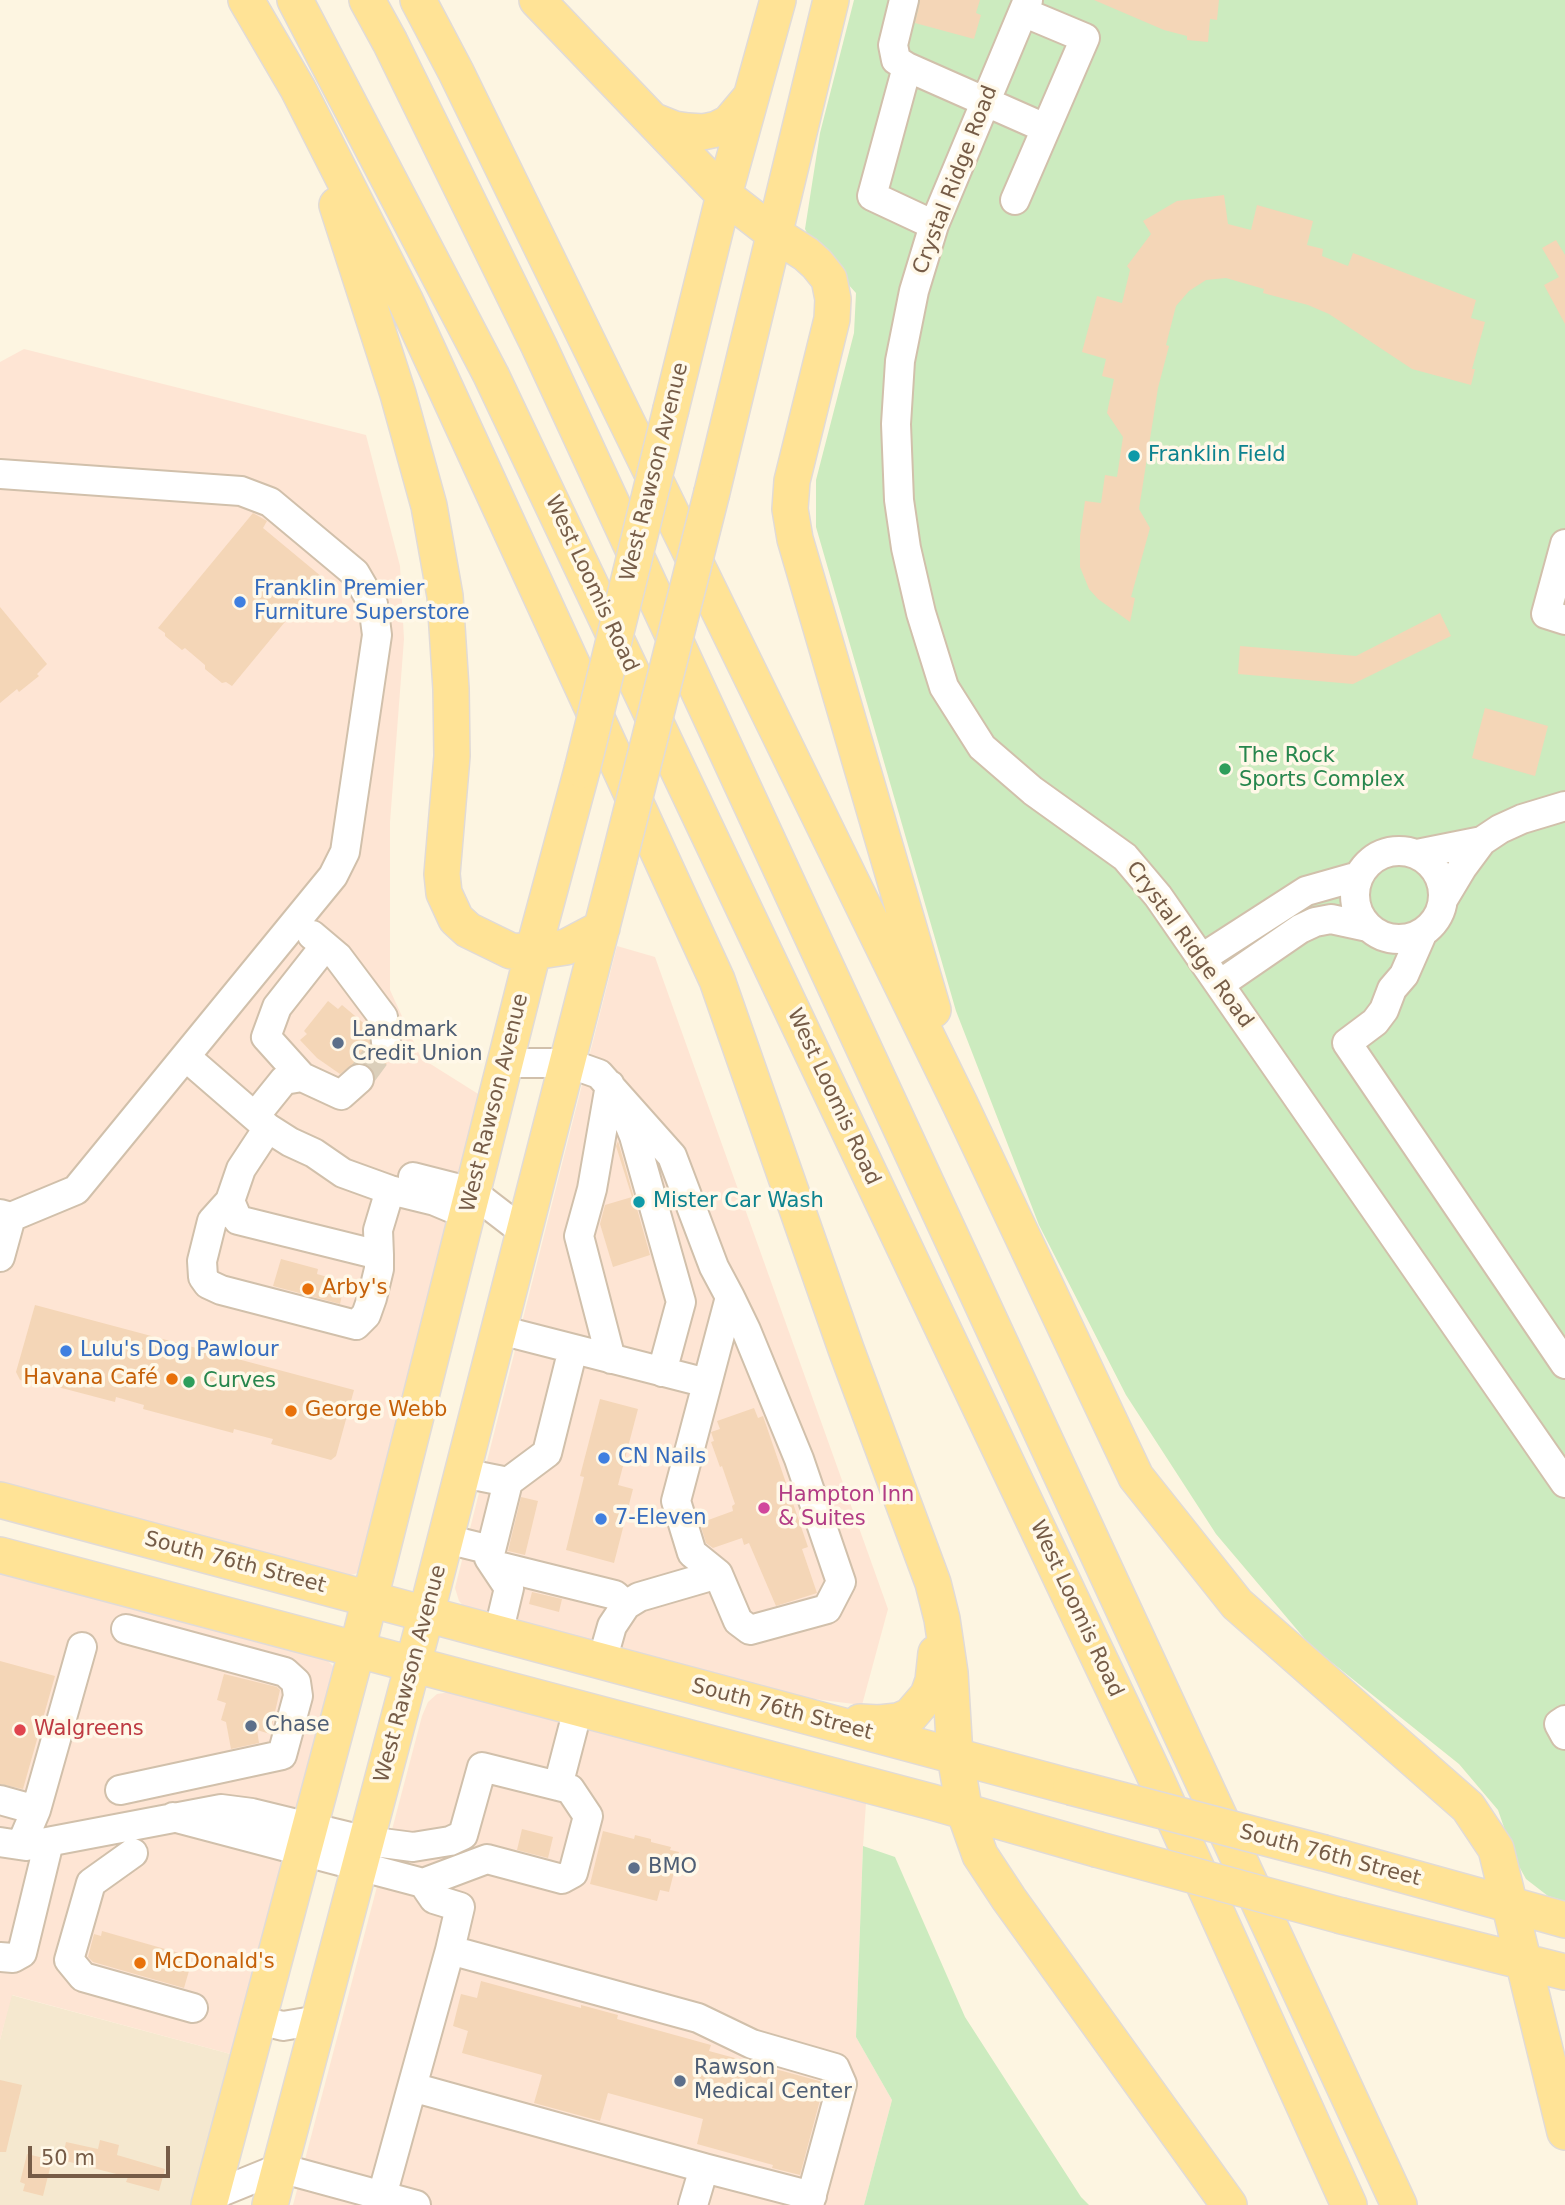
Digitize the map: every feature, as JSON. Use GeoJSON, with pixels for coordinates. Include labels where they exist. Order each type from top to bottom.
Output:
{"type":"FeatureCollection","features":[{"type":"Feature","properties":{"kind":"main road"},"geometry":{"type":"LineString","coordinates":[[246,0],[298,89],[405,300],[717,980],[846,1349],[933,1583],[942,1619],[950,1673],[955,1756],[965,1813],[980,1855],[989,1872],[1229,2205]]}},
{"type":"Feature","properties":{"kind":"main road","name":"West Loomis Road"},"geometry":{"type":"LineString","coordinates":[[295,0],[491,375],[1153,1772],[1349,2205]]}},
{"type":"Feature","properties":{"kind":"main road","name":"West Loomis Road"},"geometry":{"type":"LineString","coordinates":[[367,0],[545,358],[1399,2205]]}},
{"type":"Feature","properties":{"kind":"main road"},"geometry":{"type":"LineString","coordinates":[[418,0],[468,97],[960,1104],[1136,1477],[1237,1604],[1468,1807],[1496,1849],[1562,2121]]}},
{"type":"Feature","properties":{"kind":"main road"},"geometry":{"type":"LineString","coordinates":[[537,0],[724,195],[773,233],[797,247],[817,264],[829,279],[833,299],[832,319],[792,481],[790,509],[795,539],[960,1104]]}},
{"type":"Feature","properties":{"kind":"main road","name":"West Rawson Avenue"},"geometry":{"type":"LineString","coordinates":[[210,2201],[357,1650],[533,952],[582,770],[724,195],[778,0]]}},
{"type":"Feature","properties":{"kind":"main road","name":"West Rawson Avenue"},"geometry":{"type":"LineString","coordinates":[[270,2205],[446,1539],[620,860],[831,0]]}},
{"type":"Feature","properties":{"kind":"main road"},"geometry":{"type":"LineString","coordinates":[[298,89],[398,394],[438,548],[445,596],[451,689],[452,756],[442,874],[444,892],[456,919],[468,930],[511,951],[533,952],[566,947],[602,928]]}},
{"type":"Feature","properties":{"kind":"main road"},"geometry":{"type":"LineString","coordinates":[[652,120],[674,129],[703,132],[717,129],[729,122],[750,98]]}},
{"type":"Feature","properties":{"kind":"main road","name":"South 76th Street"},"geometry":{"type":"LineString","coordinates":[[0,1500],[1324,1853],[1565,1920]]}},
{"type":"Feature","properties":{"kind":"main road"},"geometry":{"type":"LineString","coordinates":[[0,1555],[932,1802],[1342,1916],[1565,1972]]}},
{"type":"Feature","properties":{"kind":"main road"},"geometry":{"type":"LineString","coordinates":[[808,1717],[878,1723],[898,1721],[910,1716],[921,1705],[933,1681],[936,1656],[933,1583]]}},
{"type":"Feature","properties":{"kind":"main road"},"geometry":{"type":"LineString","coordinates":[[1562,2121],[1565,2070]]}},
{"type":"Feature","properties":{"kind":"street"},"geometry":{"type":"LineString","coordinates":[[904,0],[893,46],[896,60],[1045,128]]}},
{"type":"Feature","properties":{"kind":"street"},"geometry":{"type":"LineString","coordinates":[[1015,200],[1085,37],[1026,6]]}},
{"type":"Feature","properties":{"kind":"street","name":"Crystal Ridge Road"},"geometry":{"type":"LineString","coordinates":[[1026,6],[934,225],[914,290],[900,361],[896,424],[899,500],[906,548],[921,613],[944,687],[982,747],[1033,791],[1125,856],[1158,896],[1565,1483]]}},
{"type":"Feature","properties":{"kind":"street"},"geometry":{"type":"LineString","coordinates":[[907,67],[872,195],[934,225]]}},
{"type":"Feature","properties":{"kind":"street"},"geometry":{"type":"LineString","coordinates":[[0,474],[241,491],[270,502],[355,573],[373,604],[377,635],[345,852],[333,876],[76,1190],[5,1216],[0,1257]]}},
{"type":"Feature","properties":{"kind":"street"},"geometry":{"type":"LineString","coordinates":[[1565,544],[1546,614],[1565,620]]}},
{"type":"Feature","properties":{"kind":"street"},"geometry":{"type":"LineString","coordinates":[[1444,898],[1462,867],[1482,841],[1500,828],[1565,806]]}},
{"type":"Feature","properties":{"kind":"street"},"geometry":{"type":"LineString","coordinates":[[1417,854],[1482,841]]}},
{"type":"Feature","properties":{"kind":"street"},"geometry":{"type":"LineString","coordinates":[[1220,984],[1300,929],[1315,922],[1331,919],[1372,930],[1392,939],[1408,939],[1422,933],[1433,924],[1441,912],[1443,885],[1429,862],[1417,854],[1404,851],[1390,851],[1377,856],[1359,876],[1355,889],[1360,916],[1372,930],[1384,948],[1392,989]]}},
{"type":"Feature","properties":{"kind":"street"},"geometry":{"type":"LineString","coordinates":[[1202,958],[1306,891],[1359,876]]}},
{"type":"Feature","properties":{"kind":"street"},"geometry":{"type":"LineString","coordinates":[[295,921],[338,957],[383,1017],[386,1042]]}},
{"type":"Feature","properties":{"kind":"street"},"geometry":{"type":"LineString","coordinates":[[1422,933],[1404,975],[1392,989],[1384,1010],[1374,1022],[1347,1043],[1565,1364]]}},
{"type":"Feature","properties":{"kind":"street"},"geometry":{"type":"LineString","coordinates":[[325,946],[277,1007],[266,1037],[302,1077],[341,1095],[359,1079]]}},
{"type":"Feature","properties":{"kind":"street"},"geometry":{"type":"LineString","coordinates":[[186,1057],[262,1122],[290,1142],[314,1153],[469,1203],[524,1232]]}},
{"type":"Feature","properties":{"kind":"street"},"geometry":{"type":"LineString","coordinates":[[505,1063],[568,1063],[599,1074],[673,1156],[714,1268],[730,1297],[746,1330],[799,1459],[841,1582],[827,1609],[750,1630],[738,1621],[718,1574],[692,1553],[676,1502],[730,1297]]}},
{"type":"Feature","properties":{"kind":"street"},"geometry":{"type":"LineString","coordinates":[[302,1077],[284,1080],[241,1169],[230,1201],[212,1221],[202,1261],[203,1277],[208,1284],[221,1290],[356,1325],[366,1315],[372,1298],[379,1269],[378,1230],[390,1190]]}},
{"type":"Feature","properties":{"kind":"street"},"geometry":{"type":"LineString","coordinates":[[611,1359],[579,1236],[592,1189],[613,1088]]}},
{"type":"Feature","properties":{"kind":"street"},"geometry":{"type":"LineString","coordinates":[[613,1088],[634,1136],[681,1302],[662,1372]]}},
{"type":"Feature","properties":{"kind":"street"},"geometry":{"type":"LineString","coordinates":[[314,1153],[343,1173],[390,1190],[435,1202],[469,1203]]}},
{"type":"Feature","properties":{"kind":"street"},"geometry":{"type":"LineString","coordinates":[[230,1201],[238,1220],[379,1255]]}},
{"type":"Feature","properties":{"kind":"street"},"geometry":{"type":"LineString","coordinates":[[499,1330],[707,1383]]}},
{"type":"Feature","properties":{"kind":"street"},"geometry":{"type":"LineString","coordinates":[[498,1634],[509,1588],[493,1558],[508,1482],[547,1453],[573,1349]]}},
{"type":"Feature","properties":{"kind":"street"},"geometry":{"type":"LineString","coordinates":[[463,1473],[508,1482]]}},
{"type":"Feature","properties":{"kind":"street"},"geometry":{"type":"LineString","coordinates":[[446,1539],[493,1558],[615,1595],[626,1605]]}},
{"type":"Feature","properties":{"kind":"street"},"geometry":{"type":"LineString","coordinates":[[602,1661],[612,1626],[626,1605],[639,1597],[718,1574]]}},
{"type":"Feature","properties":{"kind":"street"},"geometry":{"type":"LineString","coordinates":[[120,1790],[282,1755],[298,1696],[296,1682],[285,1672],[126,1629]]}},
{"type":"Feature","properties":{"kind":"street"},"geometry":{"type":"LineString","coordinates":[[5,1842],[36,1810],[82,1647]]}},
{"type":"Feature","properties":{"kind":"street"},"geometry":{"type":"LineString","coordinates":[[564,1788],[578,1709]]}},
{"type":"Feature","properties":{"kind":"street"},"geometry":{"type":"LineString","coordinates":[[1565,1720],[1559,1724],[1565,1735]]}},
{"type":"Feature","properties":{"kind":"street"},"geometry":{"type":"LineString","coordinates":[[363,1855],[450,1841],[463,1835],[482,1767],[564,1788],[588,1816],[573,1873],[562,1879],[488,1859],[463,1835]]}},
{"type":"Feature","properties":{"kind":"street"},"geometry":{"type":"LineString","coordinates":[[0,1800],[36,1810]]}},
{"type":"Feature","properties":{"kind":"street"},"geometry":{"type":"LineString","coordinates":[[5,1842],[49,1842],[221,1809],[252,1813],[306,1840],[363,1855],[423,1883],[435,1899],[460,1907],[382,2196]]}},
{"type":"Feature","properties":{"kind":"street"},"geometry":{"type":"LineString","coordinates":[[0,1957],[13,1958],[22,1953],[49,1842]]}},
{"type":"Feature","properties":{"kind":"street"},"geometry":{"type":"LineString","coordinates":[[133,1853],[91,1883],[69,1960],[83,1978],[193,2008]]}},
{"type":"Feature","properties":{"kind":"street"},"geometry":{"type":"LineString","coordinates":[[423,1883],[488,1859]]}},
{"type":"Feature","properties":{"kind":"street"},"geometry":{"type":"LineString","coordinates":[[412,2087],[811,2200],[838,2103],[842,2084],[835,2068],[752,2044],[698,2018],[450,1950]]}},
{"type":"Feature","properties":{"kind":"street"},"geometry":{"type":"LineString","coordinates":[[258,2020],[283,2026],[319,2020]]}},
{"type":"Feature","properties":{"kind":"street"},"geometry":{"type":"LineString","coordinates":[[210,2201],[280,2168],[350,2196],[382,2196],[415,2205]]}},
{"type":"Feature","properties":{"kind":"street"},"geometry":{"type":"LineString","coordinates":[[693,2205],[704,2168]]}},
{"type":"Feature","properties":{"kind":"shaded area"},"geometry":{"type":"Polygon","coordinates":[[[24,349],[366,435],[400,566],[404,639],[390,822],[390,990],[421,1058],[483,1097],[363,1570],[355,1574],[346,1576],[0,1483],[0,362],[24,349]]]}},
{"type":"Feature","properties":{"kind":"shaded area"},"geometry":{"type":"Polygon","coordinates":[[[617,946],[655,957],[888,1609],[862,1705],[790,1696],[466,1609],[459,1601],[455,1588],[617,946]]]}},
{"type":"Feature","properties":{"kind":"shaded area"},"geometry":{"type":"Polygon","coordinates":[[[0,1570],[326,1659],[333,1666],[337,1675],[238,2056],[12,1995],[0,2040],[0,1570]]]}},
{"type":"Feature","properties":{"kind":"shaded area"},"geometry":{"type":"Polygon","coordinates":[[[450,1692],[866,1803],[856,2037],[892,2100],[864,2205],[293,2205],[422,1716],[428,1702],[437,1694],[450,1692]]]}},
{"type":"Feature","properties":{"kind":"shaded area"},"geometry":{"type":"Polygon","coordinates":[[[11,1995],[238,2056],[198,2205],[0,2205],[0,2040],[11,1995]]]}},
{"type":"Feature","properties":{"kind":"green space","name":"The Rock Sports Complex"},"geometry":{"type":"Polygon","coordinates":[[[854,0],[1565,0],[1565,1901],[1548,1896],[1526,1879],[1515,1859],[1498,1810],[1459,1764],[1310,1645],[1216,1534],[1126,1395],[1039,1225],[956,1011],[816,527],[816,480],[854,333],[856,293],[813,245],[805,229],[820,133],[854,0]]]}},
{"type":"Feature","properties":{"kind":"green space"},"geometry":{"type":"Polygon","coordinates":[[[863,1846],[895,1857],[965,2017],[1081,2197],[1089,2205],[864,2205],[892,2100],[856,2037],[863,1846]]]}},
{"type":"Feature","properties":{"kind":"building"},"geometry":{"type":"Polygon","coordinates":[[[920,0],[980,0],[976,13],[981,15],[974,39],[915,23],[920,0]]]}},
{"type":"Feature","properties":{"kind":"building"},"geometry":{"type":"Polygon","coordinates":[[[1094,0],[1219,0],[1217,20],[1210,19],[1208,42],[1187,40],[1187,36],[1164,30],[1094,0]]]}},
{"type":"Feature","properties":{"kind":"building","name":"Franklin Field"},"geometry":{"type":"Polygon","coordinates":[[[1224,195],[1228,224],[1251,230],[1257,205],[1313,221],[1307,245],[1323,249],[1322,256],[1348,266],[1353,253],[1476,300],[1471,318],[1485,322],[1472,369],[1475,369],[1471,385],[1412,369],[1329,314],[1308,305],[1263,293],[1264,289],[1226,278],[1206,280],[1189,291],[1176,306],[1158,388],[1139,509],[1150,528],[1131,597],[1135,598],[1130,622],[1098,599],[1089,589],[1080,567],[1080,536],[1085,501],[1101,503],[1105,475],[1117,477],[1123,437],[1107,413],[1114,379],[1102,376],[1106,359],[1082,352],[1097,296],[1122,303],[1130,270],[1127,266],[1151,234],[1143,221],[1177,201],[1224,195]]]}},
{"type":"Feature","properties":{"kind":"building"},"geometry":{"type":"Polygon","coordinates":[[[1556,240],[1565,255],[1565,324],[1544,285],[1559,277],[1542,248],[1556,240]]]}},
{"type":"Feature","properties":{"kind":"building","name":"Franklin Premier Furniture Superstore"},"geometry":{"type":"Polygon","coordinates":[[[253,513],[267,521],[263,528],[322,577],[232,686],[226,682],[222,683],[205,669],[205,665],[185,648],[182,650],[158,628],[253,513]]]}},
{"type":"Feature","properties":{"kind":"building"},"geometry":{"type":"Polygon","coordinates":[[[0,607],[47,664],[37,674],[39,676],[0,703],[0,607]]]}},
{"type":"Feature","properties":{"kind":"building"},"geometry":{"type":"Polygon","coordinates":[[[1440,613],[1451,636],[1353,684],[1238,674],[1240,646],[1356,656],[1440,613]]]}},
{"type":"Feature","properties":{"kind":"building"},"geometry":{"type":"Polygon","coordinates":[[[1485,708],[1548,726],[1535,776],[1472,758],[1485,708]]]}},
{"type":"Feature","properties":{"kind":"building","name":"Landmark Credit Union"},"geometry":{"type":"Polygon","coordinates":[[[328,1001],[338,1009],[342,1005],[367,1026],[372,1051],[389,1060],[375,1079],[372,1069],[364,1063],[355,1063],[340,1074],[317,1058],[300,1040],[307,1034],[304,1031],[328,1001]]]}},
{"type":"Feature","properties":{"kind":"building"},"geometry":{"type":"Polygon","coordinates":[[[618,1141],[650,1255],[613,1267],[600,1224],[605,1205],[632,1197],[616,1146],[618,1141]]]}},
{"type":"Feature","properties":{"kind":"building","name":"Arby's"},"geometry":{"type":"Polygon","coordinates":[[[281,1259],[318,1269],[317,1274],[345,1282],[340,1304],[273,1286],[281,1259]]]}},
{"type":"Feature","properties":{"kind":"building"},"geometry":{"type":"Polygon","coordinates":[[[35,1305],[354,1390],[336,1456],[331,1460],[271,1444],[273,1439],[234,1429],[233,1433],[143,1409],[144,1405],[116,1397],[115,1402],[35,1381],[20,1380],[16,1372],[35,1305]]]}},
{"type":"Feature","properties":{"kind":"building"},"geometry":{"type":"Polygon","coordinates":[[[600,1399],[638,1409],[618,1485],[633,1489],[614,1563],[566,1550],[584,1477],[580,1476],[600,1399]]]}},
{"type":"Feature","properties":{"kind":"building","name":"Hampton Inn & Suites"},"geometry":{"type":"Polygon","coordinates":[[[754,1408],[758,1418],[763,1416],[808,1547],[802,1549],[817,1593],[776,1606],[749,1543],[744,1545],[742,1538],[713,1548],[706,1543],[700,1523],[733,1511],[732,1506],[735,1504],[711,1442],[714,1441],[711,1432],[720,1429],[717,1421],[754,1408]]]}},
{"type":"Feature","properties":{"kind":"building"},"geometry":{"type":"Polygon","coordinates":[[[521,1497],[538,1501],[525,1555],[508,1551],[521,1497]]]}},
{"type":"Feature","properties":{"kind":"building"},"geometry":{"type":"Polygon","coordinates":[[[532,1592],[562,1599],[559,1612],[529,1604],[532,1592]]]}},
{"type":"Feature","properties":{"kind":"building","name":"Walgreens"},"geometry":{"type":"Polygon","coordinates":[[[0,1661],[55,1676],[23,1789],[0,1784],[0,1661]]]}},
{"type":"Feature","properties":{"kind":"building","name":"Chase"},"geometry":{"type":"Polygon","coordinates":[[[224,1674],[280,1690],[270,1734],[257,1730],[259,1743],[231,1749],[226,1722],[221,1720],[226,1703],[217,1700],[224,1674]]]}},
{"type":"Feature","properties":{"kind":"building"},"geometry":{"type":"Polygon","coordinates":[[[522,1829],[553,1837],[548,1858],[517,1850],[522,1829]]]}},
{"type":"Feature","properties":{"kind":"building","name":"BMO"},"geometry":{"type":"Polygon","coordinates":[[[603,1831],[634,1839],[635,1835],[651,1839],[651,1842],[679,1852],[669,1892],[660,1890],[657,1901],[590,1884],[603,1831]]]}},
{"type":"Feature","properties":{"kind":"building","name":"McDonald's"},"geometry":{"type":"Polygon","coordinates":[[[102,1931],[193,1957],[184,1988],[93,1962],[88,1957],[94,1934],[101,1936],[102,1931]]]}},
{"type":"Feature","properties":{"kind":"building","name":"Rawson Medical Center"},"geometry":{"type":"Polygon","coordinates":[[[481,1981],[581,2008],[581,2005],[618,2015],[617,2019],[711,2045],[709,2051],[823,2082],[800,2175],[697,2144],[703,2119],[608,2093],[600,2121],[534,2103],[542,2075],[462,2053],[468,2031],[453,2026],[461,1994],[477,1998],[481,1981]]]}},
{"type":"Feature","properties":{"kind":"building"},"geometry":{"type":"Polygon","coordinates":[[[0,2080],[22,2085],[6,2152],[0,2152],[0,2080]]]}},
{"type":"Feature","properties":{"kind":"building"},"geometry":{"type":"Polygon","coordinates":[[[100,2140],[119,2145],[117,2155],[165,2169],[159,2191],[126,2182],[128,2177],[62,2160],[66,2142],[98,2149],[100,2140]]]}},
{"type":"Feature","properties":{"kind":"building"},"geometry":{"type":"Polygon","coordinates":[[[27,2154],[52,2160],[43,2196],[23,2191],[25,2184],[20,2182],[27,2154]]]}},
{"type":"Feature","properties":{"kind":"tunnel"},"geometry":{"type":"LineString","coordinates":[[359,1079],[386,1042]]}},
{"type":"Feature","properties":{"kind":"place","name":"Franklin Field"},"geometry":{"type":"Point","coordinates":[1134,456]}},
{"type":"Feature","properties":{"kind":"place","name":"Franklin Premier Furniture Superstore"},"geometry":{"type":"Point","coordinates":[240,602]}},
{"type":"Feature","properties":{"kind":"place","name":"The Rock Sports Complex"},"geometry":{"type":"Point","coordinates":[1225,769]}},
{"type":"Feature","properties":{"kind":"place","name":"Landmark Credit Union"},"geometry":{"type":"Point","coordinates":[338,1043]}},
{"type":"Feature","properties":{"kind":"place","name":"Mister Car Wash"},"geometry":{"type":"Point","coordinates":[639,1202]}},
{"type":"Feature","properties":{"kind":"place","name":"Arby's"},"geometry":{"type":"Point","coordinates":[308,1289]}},
{"type":"Feature","properties":{"kind":"place","name":"Lulu's Dog Pawlour"},"geometry":{"type":"Point","coordinates":[66,1351]}},
{"type":"Feature","properties":{"kind":"place","name":"Havana Café"},"geometry":{"type":"Point","coordinates":[172,1379]}},
{"type":"Feature","properties":{"kind":"place","name":"Curves"},"geometry":{"type":"Point","coordinates":[189,1382]}},
{"type":"Feature","properties":{"kind":"place","name":"George Webb"},"geometry":{"type":"Point","coordinates":[291,1411]}},
{"type":"Feature","properties":{"kind":"place","name":"CN Nails"},"geometry":{"type":"Point","coordinates":[604,1458]}},
{"type":"Feature","properties":{"kind":"place","name":"Hampton Inn & Suites"},"geometry":{"type":"Point","coordinates":[764,1508]}},
{"type":"Feature","properties":{"kind":"place","name":"7-Eleven"},"geometry":{"type":"Point","coordinates":[601,1519]}},
{"type":"Feature","properties":{"kind":"place","name":"Chase"},"geometry":{"type":"Point","coordinates":[251,1726]}},
{"type":"Feature","properties":{"kind":"place","name":"Walgreens"},"geometry":{"type":"Point","coordinates":[20,1730]}},
{"type":"Feature","properties":{"kind":"place","name":"BMO"},"geometry":{"type":"Point","coordinates":[634,1868]}},
{"type":"Feature","properties":{"kind":"place","name":"McDonald's"},"geometry":{"type":"Point","coordinates":[140,1963]}},
{"type":"Feature","properties":{"kind":"place","name":"Rawson Medical Center"},"geometry":{"type":"Point","coordinates":[680,2081]}}]}
